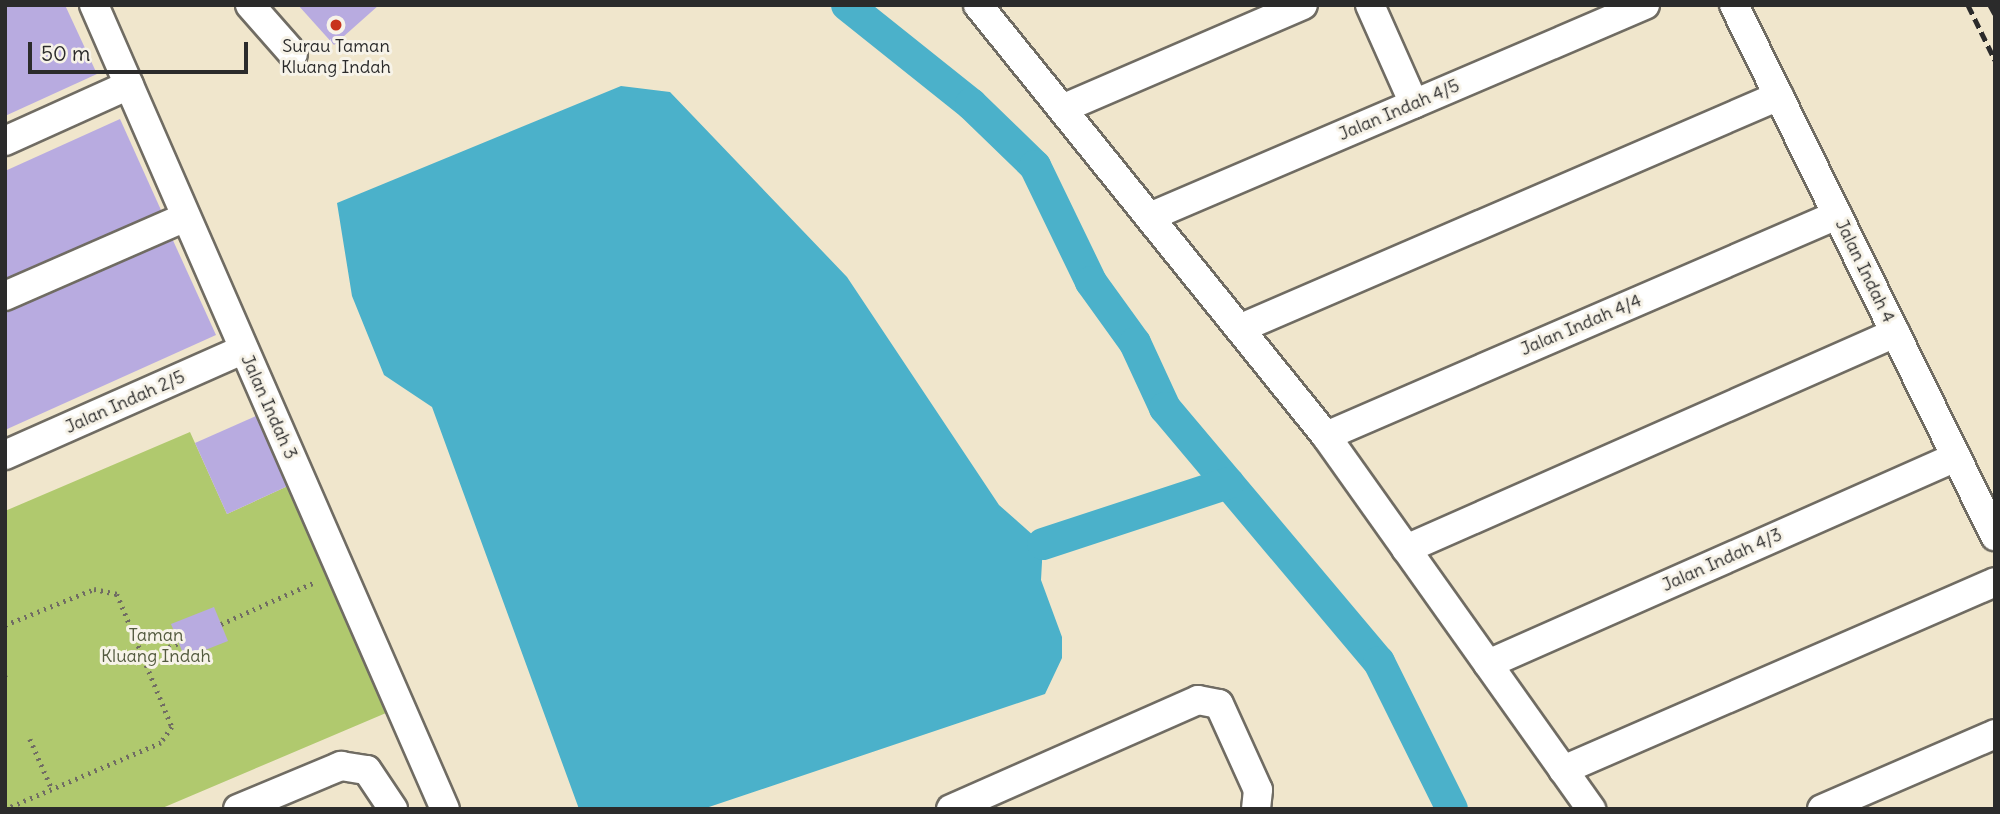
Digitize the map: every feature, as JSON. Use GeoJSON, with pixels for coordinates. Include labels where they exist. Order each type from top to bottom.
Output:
{"type":"FeatureCollection","features":[{"type":"Feature","properties":{"kind":"street","name":"Jalan Indah 3"},"geometry":{"type":"LineString","coordinates":[[94,5],[445,809]]}},
{"type":"Feature","properties":{"kind":"street"},"geometry":{"type":"LineString","coordinates":[[250,5],[293,54]]}},
{"type":"Feature","properties":{"kind":"street"},"geometry":{"type":"LineString","coordinates":[[1064,108],[1303,5]]}},
{"type":"Feature","properties":{"kind":"street"},"geometry":{"type":"LineString","coordinates":[[1370,5],[1414,104]]}},
{"type":"Feature","properties":{"kind":"street","name":"Jalan Indah 4/5"},"geometry":{"type":"LineString","coordinates":[[1154,215],[1645,5]]}},
{"type":"Feature","properties":{"kind":"street","name":"Jalan Indah 4"},"geometry":{"type":"LineString","coordinates":[[1734,5],[1995,537]]}},
{"type":"Feature","properties":{"kind":"street"},"geometry":{"type":"LineString","coordinates":[[990,8],[1064,108],[1154,215],[1326,436],[1591,809]]}},
{"type":"Feature","properties":{"kind":"street"},"geometry":{"type":"LineString","coordinates":[[5,141],[129,85]]}},
{"type":"Feature","properties":{"kind":"street"},"geometry":{"type":"LineString","coordinates":[[1241,328],[1779,96]]}},
{"type":"Feature","properties":{"kind":"street","name":"Jalan Indah 4/4"},"geometry":{"type":"LineString","coordinates":[[1326,436],[1837,215]]}},
{"type":"Feature","properties":{"kind":"street"},"geometry":{"type":"LineString","coordinates":[[5,296],[186,217]]}},
{"type":"Feature","properties":{"kind":"street"},"geometry":{"type":"LineString","coordinates":[[1406,549],[1895,333]]}},
{"type":"Feature","properties":{"kind":"street","name":"Jalan Indah 2/5"},"geometry":{"type":"LineString","coordinates":[[5,455],[244,349]]}},
{"type":"Feature","properties":{"kind":"street","name":"Jalan Indah 4/3"},"geometry":{"type":"LineString","coordinates":[[1488,664],[1955,457]]}},
{"type":"Feature","properties":{"kind":"street"},"geometry":{"type":"LineString","coordinates":[[1563,770],[1995,582]]}},
{"type":"Feature","properties":{"kind":"street"},"geometry":{"type":"LineString","coordinates":[[951,809],[1198,700],[1219,704],[1258,790],[1256,809]]}},
{"type":"Feature","properties":{"kind":"street"},"geometry":{"type":"LineString","coordinates":[[1822,809],[1995,734]]}},
{"type":"Feature","properties":{"kind":"street"},"geometry":{"type":"LineString","coordinates":[[238,809],[341,766],[367,770],[393,809]]}},
{"type":"Feature","properties":{"kind":"path"},"geometry":{"type":"LineString","coordinates":[[221,624],[341,570]]}},
{"type":"Feature","properties":{"kind":"path"},"geometry":{"type":"LineString","coordinates":[[5,625],[105,587],[117,594],[172,727],[161,743],[6,809]]}},
{"type":"Feature","properties":{"kind":"path"},"geometry":{"type":"LineString","coordinates":[[143,658],[178,643]]}},
{"type":"Feature","properties":{"kind":"path"},"geometry":{"type":"LineString","coordinates":[[30,739],[52,789]]}},
{"type":"Feature","properties":{"kind":"green space","name":"Taman Kluang Indah"},"geometry":{"type":"Polygon","coordinates":[[[190,432],[227,514],[290,485],[386,713],[160,809],[5,809],[5,511],[190,432]]]}},
{"type":"Feature","properties":{"kind":"water"},"geometry":{"type":"Polygon","coordinates":[[[621,86],[670,92],[847,277],[999,505],[1043,544],[1041,580],[1062,637],[1062,658],[1045,694],[703,809],[579,809],[432,407],[384,375],[352,296],[337,203],[621,86]]]}},
{"type":"Feature","properties":{"kind":"building"},"geometry":{"type":"Polygon","coordinates":[[[5,5],[65,5],[97,74],[5,116],[5,5]]]}},
{"type":"Feature","properties":{"kind":"building","name":"Surau Taman Kluang Indah"},"geometry":{"type":"Polygon","coordinates":[[[298,5],[379,5],[334,45],[298,5]]]}},
{"type":"Feature","properties":{"kind":"building"},"geometry":{"type":"Polygon","coordinates":[[[120,119],[165,219],[5,291],[5,171],[120,119]]]}},
{"type":"Feature","properties":{"kind":"building"},"geometry":{"type":"Polygon","coordinates":[[[171,236],[216,335],[5,430],[5,311],[171,236]]]}},
{"type":"Feature","properties":{"kind":"building"},"geometry":{"type":"Polygon","coordinates":[[[258,415],[290,485],[227,514],[195,443],[258,415]]]}},
{"type":"Feature","properties":{"kind":"building"},"geometry":{"type":"Polygon","coordinates":[[[214,607],[228,641],[185,658],[171,624],[214,607]]]}},
{"type":"Feature","properties":{"kind":"waterway"},"geometry":{"type":"LineString","coordinates":[[847,5],[971,104],[1035,166],[1091,282],[1135,343],[1165,408],[1379,662],[1452,809]]}},
{"type":"Feature","properties":{"kind":"waterway"},"geometry":{"type":"LineString","coordinates":[[1043,544],[1228,483]]}},
{"type":"Feature","properties":{"kind":"railway"},"geometry":{"type":"LineString","coordinates":[[1968,5],[1995,60]]}},
{"type":"Feature","properties":{"kind":"railway"},"geometry":{"type":"LineString","coordinates":[[1990,5],[1995,14]]}},
{"type":"Feature","properties":{"kind":"place","name":"Surau Taman Kluang Indah"},"geometry":{"type":"Point","coordinates":[336,25]}}]}
